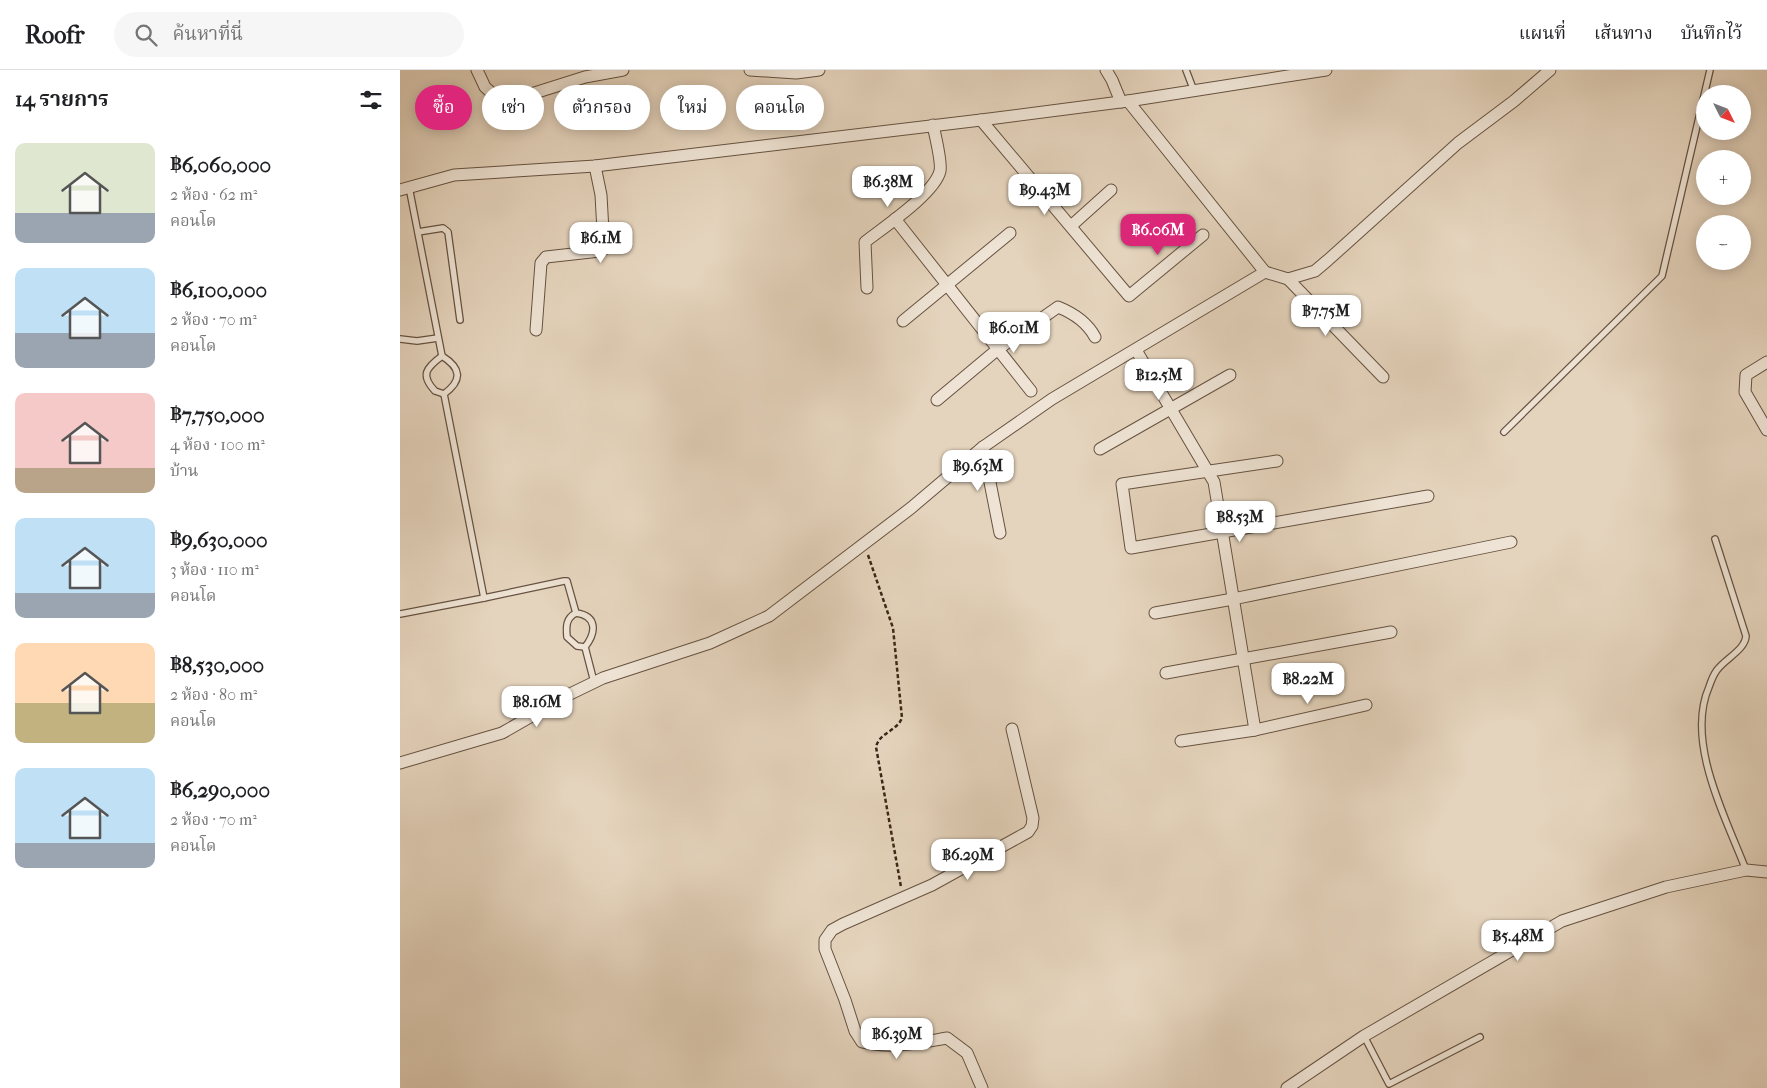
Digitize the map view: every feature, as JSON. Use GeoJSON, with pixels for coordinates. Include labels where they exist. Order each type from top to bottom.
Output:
{"type":"FeatureCollection","features":[{"type":"Feature","properties":{"kind":"street"},"geometry":{"type":"LineString","coordinates":[[477,70],[485,87],[496,97],[510,101],[585,76],[623,70]]}},
{"type":"Feature","properties":{"kind":"street"},"geometry":{"type":"LineString","coordinates":[[750,70],[796,73],[819,70]]}},
{"type":"Feature","properties":{"kind":"street"},"geometry":{"type":"LineString","coordinates":[[1106,70],[1125,101],[1265,272],[1288,279],[1383,377]]}},
{"type":"Feature","properties":{"kind":"street"},"geometry":{"type":"LineString","coordinates":[[405,189],[454,175],[595,166],[980,120],[1125,101],[1326,70]]}},
{"type":"Feature","properties":{"kind":"street"},"geometry":{"type":"LineString","coordinates":[[1288,279],[1315,270],[1328,260],[1458,143],[1514,101],[1550,70]]}},
{"type":"Feature","properties":{"kind":"street"},"geometry":{"type":"LineString","coordinates":[[980,120],[1129,296],[1203,235]]}},
{"type":"Feature","properties":{"kind":"street"},"geometry":{"type":"LineString","coordinates":[[867,288],[865,242],[922,196],[935,182],[940,170],[933,125]]}},
{"type":"Feature","properties":{"kind":"street"},"geometry":{"type":"LineString","coordinates":[[536,330],[541,263],[543,259],[604,249],[601,195],[595,166]]}},
{"type":"Feature","properties":{"kind":"street"},"geometry":{"type":"LineString","coordinates":[[1071,226],[1111,190]]}},
{"type":"Feature","properties":{"kind":"street"},"geometry":{"type":"LineString","coordinates":[[895,219],[1031,391]]}},
{"type":"Feature","properties":{"kind":"street"},"geometry":{"type":"LineString","coordinates":[[903,320],[1010,233]]}},
{"type":"Feature","properties":{"kind":"street"},"geometry":{"type":"LineString","coordinates":[[400,763],[502,733],[594,682],[710,643],[770,616],[911,508],[983,447],[1052,400],[1265,272]]}},
{"type":"Feature","properties":{"kind":"street"},"geometry":{"type":"LineString","coordinates":[[937,400],[998,349],[1058,307],[1074,313],[1091,330],[1095,337]]}},
{"type":"Feature","properties":{"kind":"street"},"geometry":{"type":"LineString","coordinates":[[1136,350],[1214,482],[1255,730]]}},
{"type":"Feature","properties":{"kind":"street"},"geometry":{"type":"LineString","coordinates":[[1767,362],[1746,374],[1745,392],[1767,430]]}},
{"type":"Feature","properties":{"kind":"street"},"geometry":{"type":"LineString","coordinates":[[1100,449],[1230,375]]}},
{"type":"Feature","properties":{"kind":"street"},"geometry":{"type":"LineString","coordinates":[[983,447],[1000,533]]}},
{"type":"Feature","properties":{"kind":"street"},"geometry":{"type":"LineString","coordinates":[[1277,462],[1122,484],[1131,548],[1428,496]]}},
{"type":"Feature","properties":{"kind":"street"},"geometry":{"type":"LineString","coordinates":[[1155,613],[1233,599],[1510,542]]}},
{"type":"Feature","properties":{"kind":"street"},"geometry":{"type":"LineString","coordinates":[[1166,673],[1392,632]]}},
{"type":"Feature","properties":{"kind":"street"},"geometry":{"type":"LineString","coordinates":[[1181,741],[1255,730],[1366,705]]}},
{"type":"Feature","properties":{"kind":"street"},"geometry":{"type":"LineString","coordinates":[[982,1088],[966,1053],[948,1038],[898,1046],[877,1046],[862,1042],[855,1031],[845,1000],[824,949],[825,940],[832,930],[932,885],[1028,832],[1032,826],[1033,818],[1012,729]]}},
{"type":"Feature","properties":{"kind":"street"},"geometry":{"type":"LineString","coordinates":[[1287,1088],[1364,1036],[1562,921],[1666,888],[1746,870],[1767,872]]}},
{"type":"Feature","properties":{"kind":"lane"},"geometry":{"type":"LineString","coordinates":[[1186,70],[1194,91]]}},
{"type":"Feature","properties":{"kind":"lane"},"geometry":{"type":"LineString","coordinates":[[1504,432],[1662,276],[1710,70]]}},
{"type":"Feature","properties":{"kind":"lane"},"geometry":{"type":"LineString","coordinates":[[405,189],[418,232],[442,356],[452,363],[457,370],[455,385],[444,394]]}},
{"type":"Feature","properties":{"kind":"lane"},"geometry":{"type":"LineString","coordinates":[[418,232],[443,228],[448,232],[460,320]]}},
{"type":"Feature","properties":{"kind":"lane"},"geometry":{"type":"LineString","coordinates":[[400,339],[417,341],[438,338]]}},
{"type":"Feature","properties":{"kind":"lane"},"geometry":{"type":"LineString","coordinates":[[442,356],[426,372],[426,378],[435,392],[444,394]]}},
{"type":"Feature","properties":{"kind":"lane"},"geometry":{"type":"LineString","coordinates":[[444,394],[484,598]]}},
{"type":"Feature","properties":{"kind":"lane"},"geometry":{"type":"LineString","coordinates":[[1715,539],[1746,636],[1746,642],[1716,671],[1708,689],[1702,730],[1703,751],[1708,770],[1746,870]]}},
{"type":"Feature","properties":{"kind":"lane"},"geometry":{"type":"LineString","coordinates":[[400,614],[564,580],[568,583],[576,613]]}},
{"type":"Feature","properties":{"kind":"lane"},"geometry":{"type":"LineString","coordinates":[[576,613],[586,616],[591,621],[594,630],[590,640],[584,647],[577,646],[567,637],[567,621],[570,616],[576,613]]}},
{"type":"Feature","properties":{"kind":"lane"},"geometry":{"type":"LineString","coordinates":[[584,647],[594,682]]}},
{"type":"Feature","properties":{"kind":"lane"},"geometry":{"type":"LineString","coordinates":[[1364,1036],[1388,1084],[1480,1037]]}},
{"type":"Feature","properties":{"kind":"path"},"geometry":{"type":"LineString","coordinates":[[864,544],[893,628],[902,718],[899,724],[880,738],[876,747],[904,898]]}}]}
